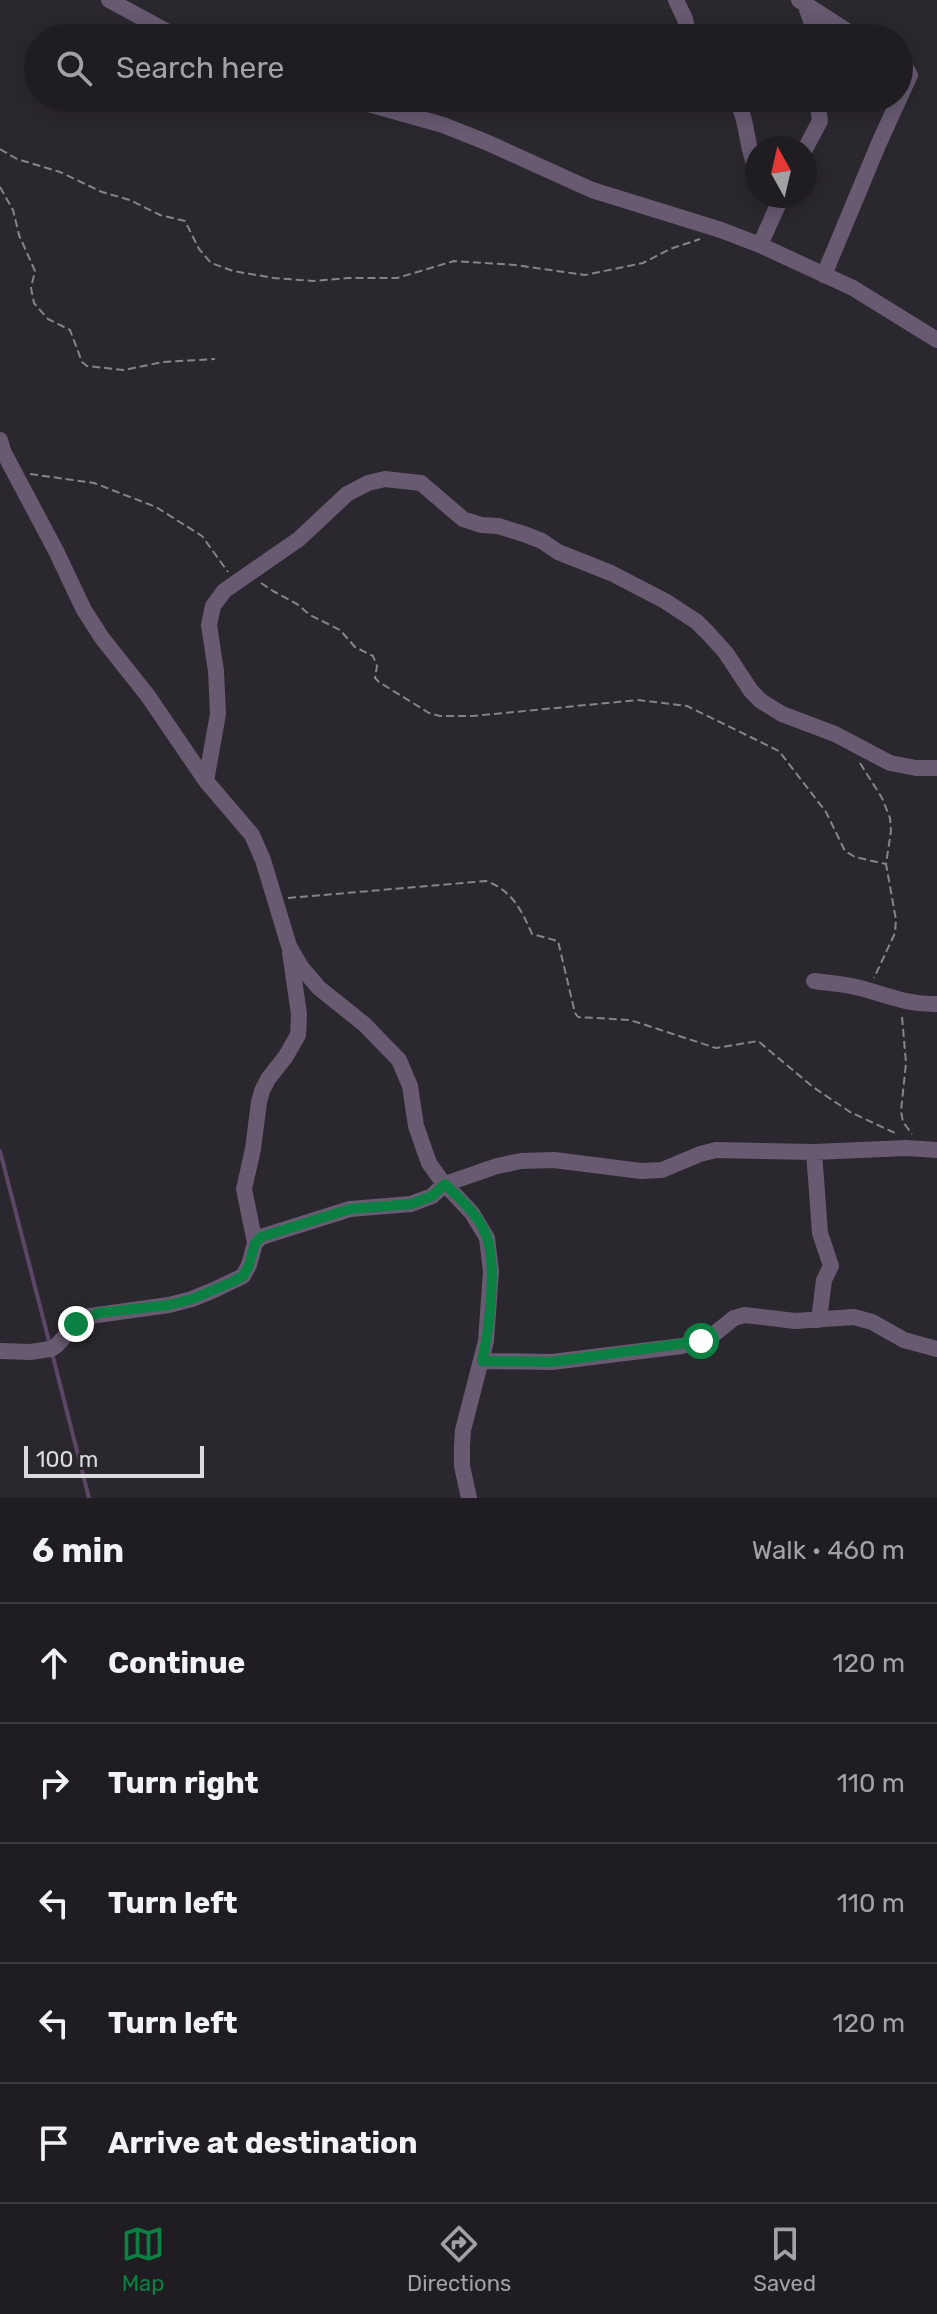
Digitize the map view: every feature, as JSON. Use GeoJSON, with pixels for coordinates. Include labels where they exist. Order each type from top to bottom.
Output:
{"type":"FeatureCollection","features":[{"type":"Feature","properties":{"kind":"street"},"geometry":{"type":"LineString","coordinates":[[109,0],[153,24]]}},
{"type":"Feature","properties":{"kind":"street"},"geometry":{"type":"LineString","coordinates":[[676,0],[686,24]]}},
{"type":"Feature","properties":{"kind":"street"},"geometry":{"type":"LineString","coordinates":[[802,2],[811,24]]}},
{"type":"Feature","properties":{"kind":"street"},"geometry":{"type":"LineString","coordinates":[[802,2],[836,24]]}},
{"type":"Feature","properties":{"kind":"street"},"geometry":{"type":"LineString","coordinates":[[397,112],[443,125],[486,142],[592,190],[760,245],[853,288],[937,340]]}},
{"type":"Feature","properties":{"kind":"street"},"geometry":{"type":"LineString","coordinates":[[741,112],[747,136]]}},
{"type":"Feature","properties":{"kind":"street"},"geometry":{"type":"LineString","coordinates":[[812,136],[820,121],[819,112]]}},
{"type":"Feature","properties":{"kind":"street"},"geometry":{"type":"LineString","coordinates":[[824,275],[893,112]]}},
{"type":"Feature","properties":{"kind":"street"},"geometry":{"type":"LineString","coordinates":[[760,245],[777,208]]}},
{"type":"Feature","properties":{"kind":"street"},"geometry":{"type":"LineString","coordinates":[[0,440],[84,610],[206,781],[252,835],[263,860],[289,946],[299,1014],[298,1035],[268,1079],[259,1102],[244,1189],[255,1243],[243,1276],[203,1295],[169,1305],[90,1316],[76,1324],[51,1349],[0,1351]]}},
{"type":"Feature","properties":{"kind":"street"},"geometry":{"type":"LineString","coordinates":[[206,781],[218,714],[209,616],[218,598],[299,539],[357,488],[385,479],[421,483],[463,519],[498,526],[542,541],[558,552],[623,578],[665,601],[697,622],[719,644],[751,691],[782,714],[843,739],[890,763],[937,768]]}},
{"type":"Feature","properties":{"kind":"street"},"geometry":{"type":"LineString","coordinates":[[289,946],[307,977],[364,1024],[399,1060],[410,1086],[420,1142],[429,1163],[472,1213],[487,1238],[491,1271],[486,1341],[463,1430],[462,1466],[469,1498]]}},
{"type":"Feature","properties":{"kind":"street"},"geometry":{"type":"LineString","coordinates":[[814,981],[868,991],[901,1002],[937,1004]]}},
{"type":"Feature","properties":{"kind":"street"},"geometry":{"type":"LineString","coordinates":[[255,1243],[266,1235],[350,1209],[421,1201],[438,1192],[445,1184],[497,1166],[537,1159],[641,1171],[662,1170],[707,1151],[937,1150]]}},
{"type":"Feature","properties":{"kind":"street"},"geometry":{"type":"LineString","coordinates":[[814,1152],[820,1233],[831,1266],[824,1280],[819,1320]]}},
{"type":"Feature","properties":{"kind":"street"},"geometry":{"type":"LineString","coordinates":[[482,1361],[552,1362],[682,1346],[701,1341],[734,1318],[745,1315],[795,1321],[854,1317],[872,1322],[904,1340],[937,1349]]}},
{"type":"Feature","properties":{"kind":"path"},"geometry":{"type":"LineString","coordinates":[[0,149],[17,159],[60,172],[160,215],[185,221],[199,249],[211,263],[233,271],[274,278],[313,281],[397,278],[454,261],[515,265],[585,275],[643,263],[721,230]]}},
{"type":"Feature","properties":{"kind":"path"},"geometry":{"type":"LineString","coordinates":[[0,187],[13,210],[19,235],[35,271],[31,288],[34,303],[48,319],[70,330],[82,362],[87,366],[124,370],[163,362],[215,359]]}},
{"type":"Feature","properties":{"kind":"path"},"geometry":{"type":"LineString","coordinates":[[14,472],[94,483],[156,507],[202,536],[241,579],[256,578],[310,615],[340,630],[355,647],[373,656],[377,666],[375,678],[379,682],[429,713],[473,716],[638,700],[687,706],[779,751],[826,812],[845,851],[855,857],[886,864]]}},
{"type":"Feature","properties":{"kind":"path"},"geometry":{"type":"LineString","coordinates":[[843,739],[882,798],[890,818],[891,838],[886,864],[896,920],[895,933],[868,991]]}},
{"type":"Feature","properties":{"kind":"path"},"geometry":{"type":"LineString","coordinates":[[275,899],[486,881],[494,884],[511,896],[523,911],[532,934],[558,941],[578,1017],[630,1020],[716,1048],[758,1041],[813,1087],[850,1112],[896,1134]]}},
{"type":"Feature","properties":{"kind":"path"},"geometry":{"type":"LineString","coordinates":[[901,1002],[906,1063],[901,1111],[903,1122],[914,1136],[911,1139]]}},
{"type":"Feature","properties":{"kind":"waterway"},"geometry":{"type":"LineString","coordinates":[[0,1151],[50,1345]]}},
{"type":"Feature","properties":{"kind":"waterway"},"geometry":{"type":"LineString","coordinates":[[52,1353],[89,1498]]}},
{"type":"Feature","properties":{"kind":"route"},"geometry":{"type":"LineString","coordinates":[[76,1324],[98,1313],[169,1305],[192,1299],[243,1276],[255,1243],[261,1237],[350,1209],[411,1204],[432,1196],[445,1184],[481,1224],[491,1254],[482,1361],[552,1362],[701,1341]]}}]}
